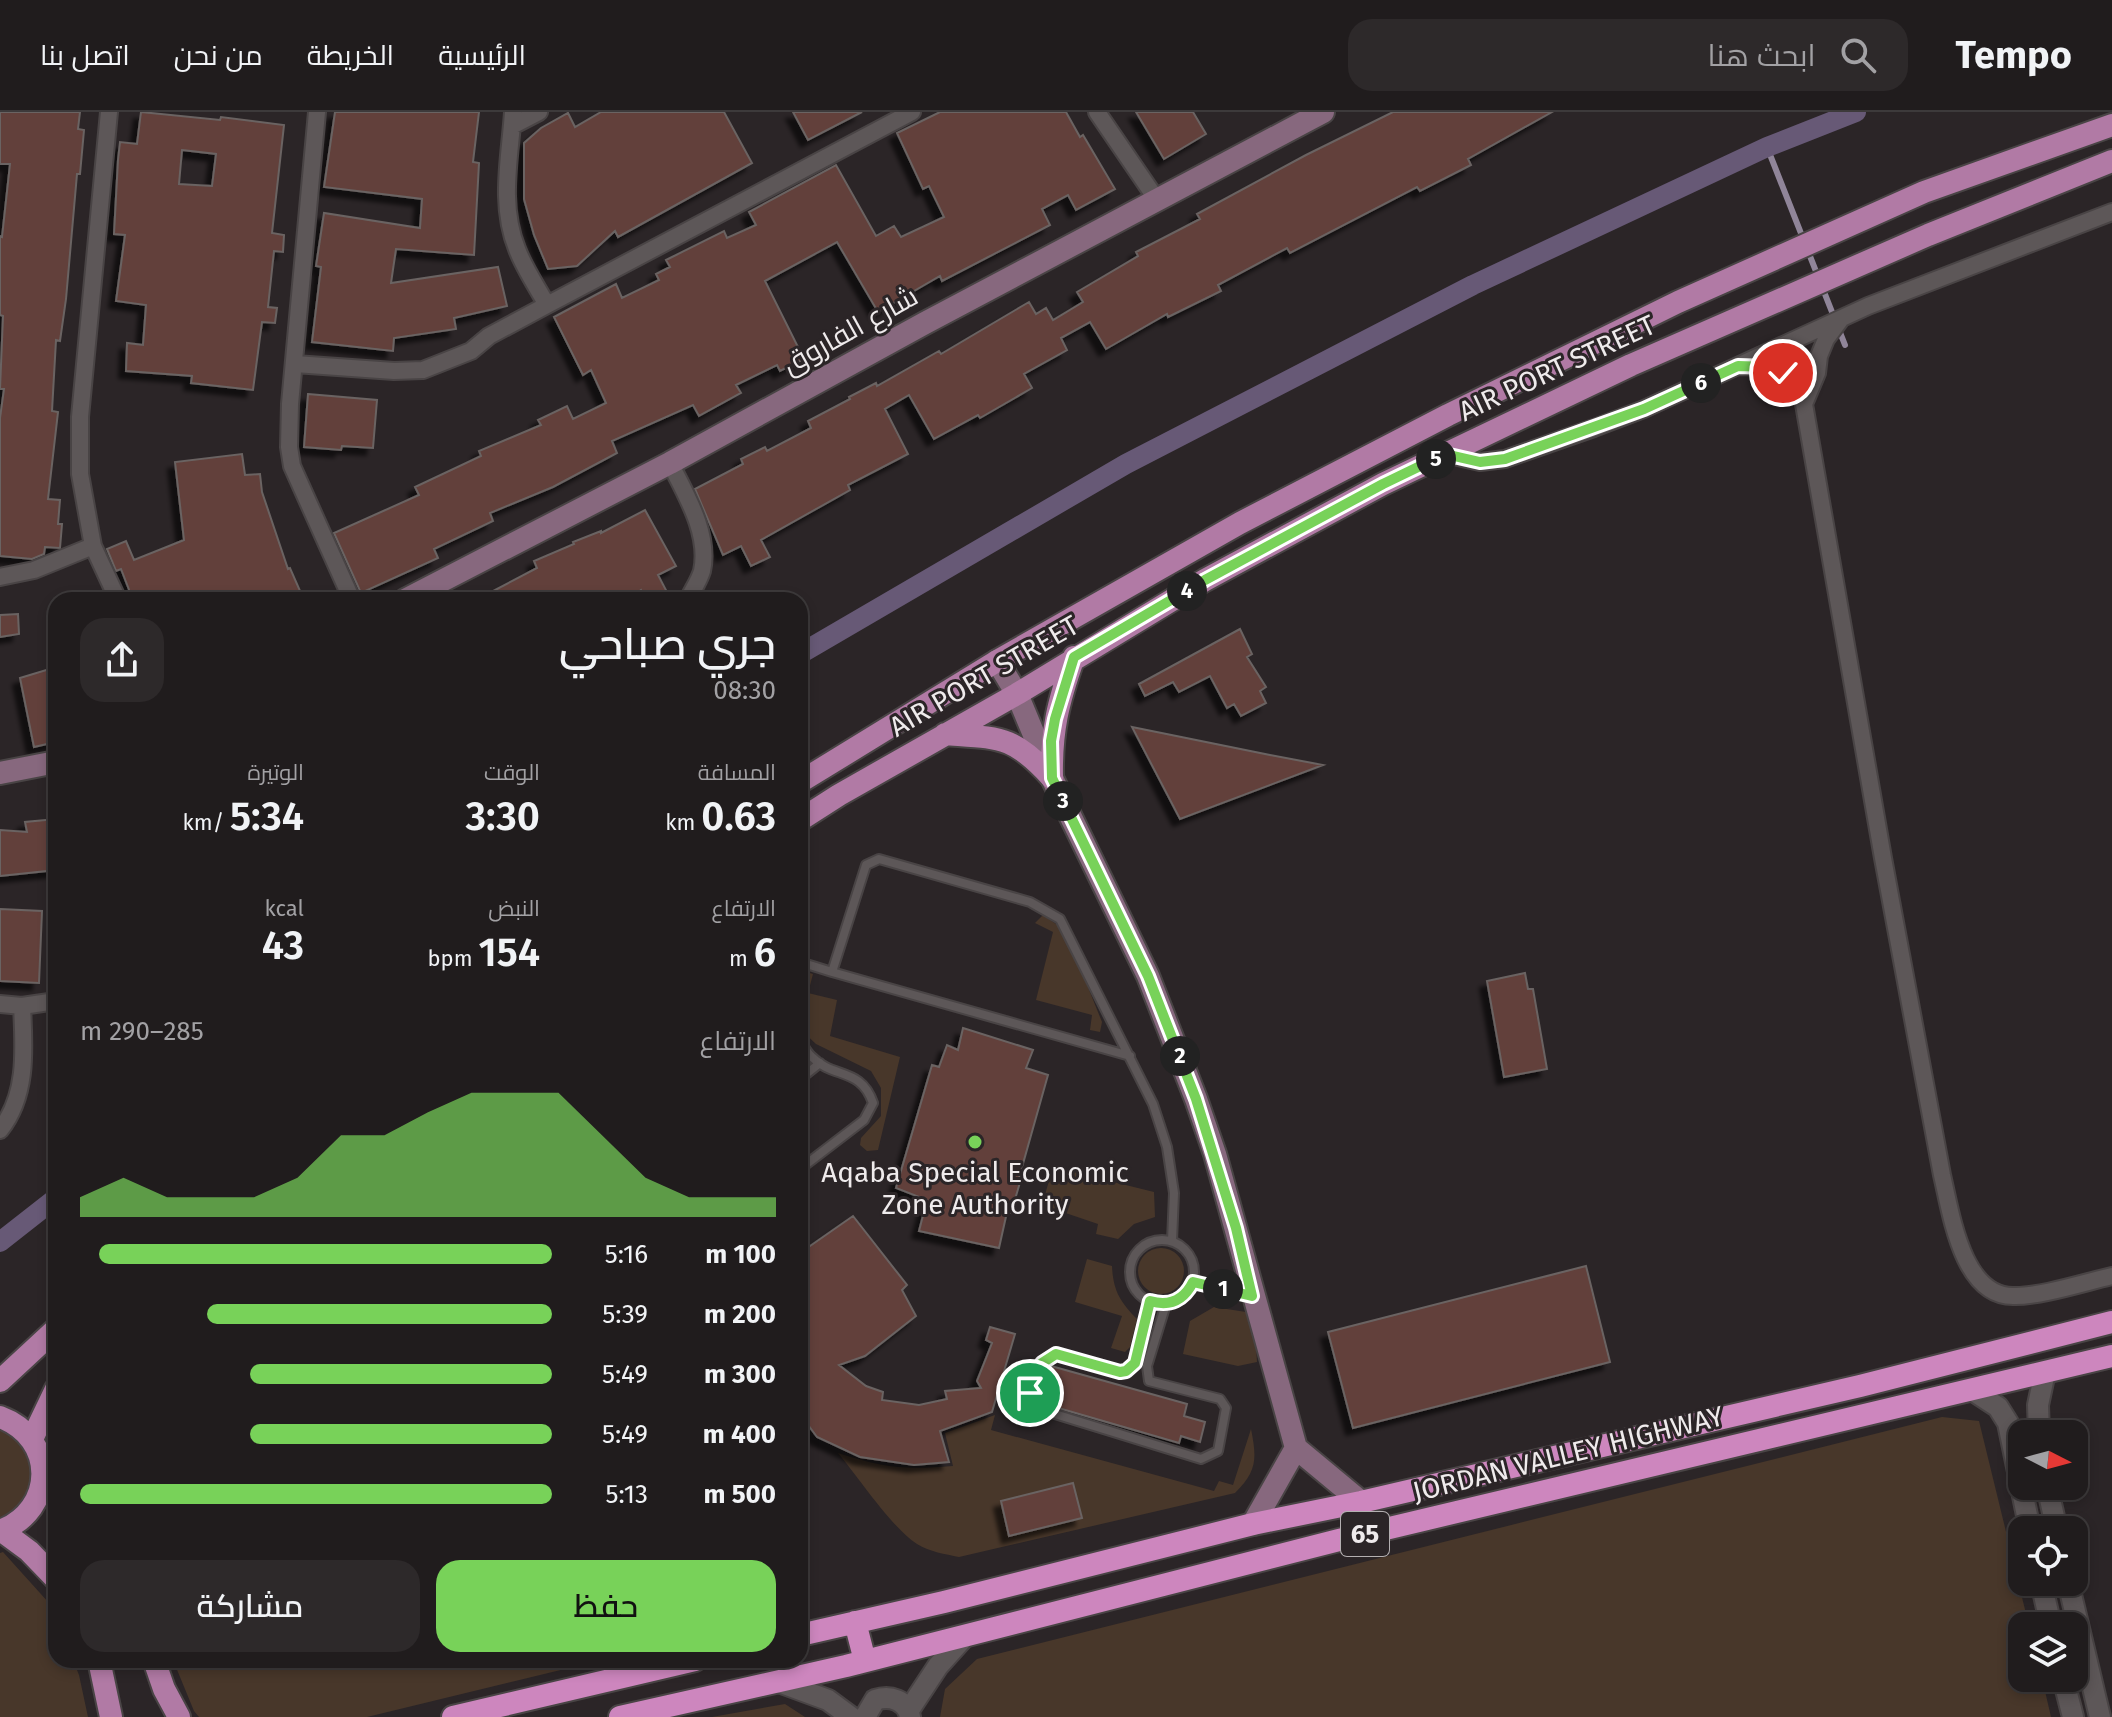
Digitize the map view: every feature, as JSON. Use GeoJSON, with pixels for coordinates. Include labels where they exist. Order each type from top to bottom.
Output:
{"type":"FeatureCollection","features":[{"type":"Feature","properties":{"kind":"highway","name":"JORDAN VALLEY HIGHWAY"},"geometry":{"type":"LineString","coordinates":[[808,1633],[1253,1524],[1361,1502],[1860,1386],[2112,1322]]}},
{"type":"Feature","properties":{"kind":"highway","name":"JORDAN VALLEY HIGHWAY"},"geometry":{"type":"LineString","coordinates":[[620,1717],[779,1682],[1339,1540],[2112,1356]]}},
{"type":"Feature","properties":{"kind":"highway"},"geometry":{"type":"LineString","coordinates":[[1860,1386],[1867,1412]]}},
{"type":"Feature","properties":{"kind":"highway"},"geometry":{"type":"LineString","coordinates":[[855,1622],[865,1661]]}},
{"type":"Feature","properties":{"kind":"highway"},"geometry":{"type":"LineString","coordinates":[[453,1717],[661,1668]]}},
{"type":"Feature","properties":{"kind":"main road","name":"شارع الفاروق"},"geometry":{"type":"LineString","coordinates":[[420,592],[670,463],[1323,112]]}},
{"type":"Feature","properties":{"kind":"main road","name":"AIR PORT STREET"},"geometry":{"type":"LineString","coordinates":[[808,777],[997,661],[1240,523],[1448,415],[1678,302],[1924,192],[2112,125]]}},
{"type":"Feature","properties":{"kind":"main road","name":"AIR PORT STREET"},"geometry":{"type":"LineString","coordinates":[[808,815],[1205,580],[1383,484],[1631,365],[1943,229],[2112,161]]}},
{"type":"Feature","properties":{"kind":"main road"},"geometry":{"type":"LineString","coordinates":[[1052,778],[1051,741],[1074,657]]}},
{"type":"Feature","properties":{"kind":"main road"},"geometry":{"type":"LineString","coordinates":[[997,661],[1017,694],[1052,778],[1148,976],[1191,1085],[1215,1154],[1296,1448],[1361,1502]]}},
{"type":"Feature","properties":{"kind":"main road"},"geometry":{"type":"LineString","coordinates":[[945,734],[988,737],[1014,744],[1052,778]]}},
{"type":"Feature","properties":{"kind":"main road"},"geometry":{"type":"LineString","coordinates":[[0,773],[48,764]]}},
{"type":"Feature","properties":{"kind":"main road"},"geometry":{"type":"LineString","coordinates":[[0,1381],[48,1336]]}},
{"type":"Feature","properties":{"kind":"main road"},"geometry":{"type":"LineString","coordinates":[[32,1439],[48,1406]]}},
{"type":"Feature","properties":{"kind":"main road"},"geometry":{"type":"LineString","coordinates":[[0,1417],[14,1423],[32,1439],[40,1455],[48,1495],[13,1526],[1,1531]]}},
{"type":"Feature","properties":{"kind":"main road"},"geometry":{"type":"LineString","coordinates":[[1253,1524],[1296,1448]]}},
{"type":"Feature","properties":{"kind":"main road"},"geometry":{"type":"LineString","coordinates":[[1,1531],[29,1551],[48,1571]]}},
{"type":"Feature","properties":{"kind":"main road"},"geometry":{"type":"LineString","coordinates":[[101,1668],[111,1717]]}},
{"type":"Feature","properties":{"kind":"main road"},"geometry":{"type":"LineString","coordinates":[[157,1668],[172,1708],[179,1717]]}},
{"type":"Feature","properties":{"kind":"street"},"geometry":{"type":"LineString","coordinates":[[109,112],[80,417],[80,474],[93,546],[114,592]]}},
{"type":"Feature","properties":{"kind":"street"},"geometry":{"type":"LineString","coordinates":[[317,112],[289,447],[292,466],[348,592]]}},
{"type":"Feature","properties":{"kind":"street"},"geometry":{"type":"LineString","coordinates":[[539,112],[513,119],[506,170],[506,203],[516,249],[547,305]]}},
{"type":"Feature","properties":{"kind":"street"},"geometry":{"type":"LineString","coordinates":[[295,364],[423,370],[471,351],[489,336],[879,119],[912,112]]}},
{"type":"Feature","properties":{"kind":"street"},"geometry":{"type":"LineString","coordinates":[[1097,112],[1157,200]]}},
{"type":"Feature","properties":{"kind":"street"},"geometry":{"type":"LineString","coordinates":[[1445,454],[1480,462],[1531,451],[1644,409],[1842,318],[2112,212]]}},
{"type":"Feature","properties":{"kind":"street"},"geometry":{"type":"LineString","coordinates":[[1804,404],[1826,339],[1842,318]]}},
{"type":"Feature","properties":{"kind":"street"},"geometry":{"type":"LineString","coordinates":[[1738,366],[1769,367],[1783,373],[1799,387],[1804,404],[1942,1175],[1968,1264],[1986,1286],[2013,1297],[2112,1276]]}},
{"type":"Feature","properties":{"kind":"street"},"geometry":{"type":"LineString","coordinates":[[670,463],[696,515],[702,550],[702,572],[692,592]]}},
{"type":"Feature","properties":{"kind":"street"},"geometry":{"type":"LineString","coordinates":[[0,577],[34,570],[93,546]]}},
{"type":"Feature","properties":{"kind":"street"},"geometry":{"type":"LineString","coordinates":[[0,1004],[22,1006],[48,1002]]}},
{"type":"Feature","properties":{"kind":"street"},"geometry":{"type":"LineString","coordinates":[[0,1130],[18,1096],[24,1051],[22,1006]]}},
{"type":"Feature","properties":{"kind":"street"},"geometry":{"type":"LineString","coordinates":[[2039,1420],[2038,1405],[2045,1372]]}},
{"type":"Feature","properties":{"kind":"street"},"geometry":{"type":"LineString","coordinates":[[1972,1390],[1998,1407],[2008,1423],[2027,1516]]}},
{"type":"Feature","properties":{"kind":"street"},"geometry":{"type":"LineString","coordinates":[[2071,1596],[2100,1717]]}},
{"type":"Feature","properties":{"kind":"street"},"geometry":{"type":"LineString","coordinates":[[865,1717],[871,1705],[883,1698],[898,1700],[909,1714],[938,1666],[965,1636]]}},
{"type":"Feature","properties":{"kind":"street"},"geometry":{"type":"LineString","coordinates":[[779,1682],[828,1700],[851,1717]]}},
{"type":"Feature","properties":{"kind":"street"},"geometry":{"type":"LineString","coordinates":[[2067,1692],[2073,1717]]}},
{"type":"Feature","properties":{"kind":"lane"},"geometry":{"type":"LineString","coordinates":[[832,972],[866,865],[879,859],[1030,902],[1060,919],[1153,1104],[1167,1147],[1174,1193],[1172,1241]]}},
{"type":"Feature","properties":{"kind":"lane"},"geometry":{"type":"LineString","coordinates":[[808,964],[1130,1056]]}},
{"type":"Feature","properties":{"kind":"lane"},"geometry":{"type":"LineString","coordinates":[[808,1052],[813,1059],[852,1076],[868,1087],[873,1103],[864,1120],[808,1163]]}},
{"type":"Feature","properties":{"kind":"lane"},"geometry":{"type":"LineString","coordinates":[[808,1073],[820,1063]]}},
{"type":"Feature","properties":{"kind":"lane"},"geometry":{"type":"LineString","coordinates":[[1172,1241],[1187,1251],[1193,1261],[1193,1282],[1180,1299],[1166,1304],[1150,1301],[1134,1287],[1131,1267],[1134,1257],[1149,1243],[1172,1241]]}},
{"type":"Feature","properties":{"kind":"lane"},"geometry":{"type":"LineString","coordinates":[[1193,1282],[1252,1296]]}},
{"type":"Feature","properties":{"kind":"lane"},"geometry":{"type":"LineString","coordinates":[[1150,1301],[1135,1363],[1131,1368],[1120,1372],[1056,1354],[1042,1363],[1030,1393],[1032,1400],[1045,1411],[1201,1459],[1218,1451],[1226,1408],[1220,1399],[1149,1381],[1147,1366],[1166,1304]]}},
{"type":"Feature","properties":{"kind":"shaded area"},"geometry":{"type":"Polygon","coordinates":[[[1043,915],[1067,935],[1102,1022],[1100,1032],[1090,1030],[1092,1015],[1036,1000],[1053,932],[1035,923],[1043,915]]]}},
{"type":"Feature","properties":{"kind":"shaded area"},"geometry":{"type":"Polygon","coordinates":[[[808,972],[813,974],[808,993],[808,972]]]}},
{"type":"Feature","properties":{"kind":"shaded area"},"geometry":{"type":"Polygon","coordinates":[[[808,993],[837,1000],[830,1036],[900,1057],[878,1150],[867,1151],[860,1145],[861,1138],[881,1116],[881,1088],[871,1071],[816,1044],[808,1036],[808,993]]]}},
{"type":"Feature","properties":{"kind":"shaded area"},"geometry":{"type":"Polygon","coordinates":[[[1053,1167],[1154,1192],[1155,1217],[1134,1224],[1118,1239],[1096,1234],[1098,1224],[1042,1205],[1053,1167]]]}},
{"type":"Feature","properties":{"kind":"shaded area"},"geometry":{"type":"Polygon","coordinates":[[[1161,1248],[1177,1255],[1184,1271],[1177,1287],[1161,1294],[1145,1287],[1138,1271],[1145,1255],[1161,1248]]]}},
{"type":"Feature","properties":{"kind":"shaded area"},"geometry":{"type":"Polygon","coordinates":[[[1087,1259],[1112,1266],[1118,1295],[1137,1319],[1130,1347],[1125,1352],[1111,1348],[1122,1316],[1075,1302],[1087,1259]]]}},
{"type":"Feature","properties":{"kind":"shaded area"},"geometry":{"type":"Polygon","coordinates":[[[1214,1307],[1246,1312],[1255,1331],[1257,1362],[1238,1366],[1183,1354],[1190,1321],[1214,1307]]]}},
{"type":"Feature","properties":{"kind":"shaded area"},"geometry":{"type":"Polygon","coordinates":[[[995,1415],[991,1430],[1214,1491],[1219,1481],[1233,1485],[1251,1429],[1254,1464],[1248,1478],[1235,1493],[959,1557],[927,1549],[907,1537],[838,1453],[895,1467],[953,1466],[945,1433],[995,1415]]]}},
{"type":"Feature","properties":{"kind":"shaded area"},"geometry":{"type":"Polygon","coordinates":[[[1942,1417],[1979,1421],[2008,1540],[2008,1596],[2022,1596],[2026,1612],[2008,1612],[2008,1692],[2045,1692],[2051,1717],[940,1717],[945,1689],[977,1659],[1942,1417]]]}},
{"type":"Feature","properties":{"kind":"shaded area"},"geometry":{"type":"Polygon","coordinates":[[[0,1425],[25,1443],[35,1475],[23,1506],[0,1522],[0,1425]]]}},
{"type":"Feature","properties":{"kind":"shaded area"},"geometry":{"type":"Polygon","coordinates":[[[3,1552],[48,1602],[48,1668],[76,1668],[88,1717],[0,1717],[0,1553],[3,1552]]]}},
{"type":"Feature","properties":{"kind":"shaded area"},"geometry":{"type":"Polygon","coordinates":[[[176,1668],[569,1668],[367,1717],[199,1717],[176,1668]]]}},
{"type":"Feature","properties":{"kind":"shaded area"},"geometry":{"type":"Polygon","coordinates":[[[785,1704],[805,1717],[712,1717],[785,1704]]]}},
{"type":"Feature","properties":{"kind":"building"},"geometry":{"type":"Polygon","coordinates":[[[0,112],[80,112],[78,129],[84,130],[66,299],[60,341],[56,340],[52,411],[58,412],[48,499],[60,500],[60,548],[45,547],[44,554],[32,559],[0,556],[0,418],[4,389],[0,389],[3,316],[0,315],[0,236],[10,164],[0,164],[0,112]]]}},
{"type":"Feature","properties":{"kind":"building"},"geometry":{"type":"Polygon","coordinates":[[[141,112],[284,125],[272,233],[284,235],[283,252],[274,251],[268,307],[277,308],[275,323],[262,322],[253,390],[191,383],[192,376],[126,371],[127,343],[143,345],[146,305],[116,301],[125,235],[114,234],[120,142],[137,144],[141,112]],[[182,150],[179,184],[212,186],[216,154],[182,150]]]}},
{"type":"Feature","properties":{"kind":"building"},"geometry":{"type":"Polygon","coordinates":[[[335,112],[479,112],[473,162],[479,163],[474,255],[396,249],[391,283],[498,267],[507,306],[454,318],[456,329],[394,338],[393,351],[312,342],[321,267],[316,266],[324,213],[420,228],[422,199],[324,187],[335,112]]]}},
{"type":"Feature","properties":{"kind":"building"},"geometry":{"type":"Polygon","coordinates":[[[601,112],[724,112],[752,163],[618,237],[615,231],[577,266],[548,269],[524,199],[524,143],[541,128],[568,113],[575,127],[601,112]]]}},
{"type":"Feature","properties":{"kind":"building"},"geometry":{"type":"Polygon","coordinates":[[[793,112],[862,112],[808,140],[793,112]]]}},
{"type":"Feature","properties":{"kind":"building"},"geometry":{"type":"Polygon","coordinates":[[[940,112],[1066,112],[1115,189],[1076,210],[1068,195],[1042,209],[1050,225],[942,281],[940,276],[878,312],[837,242],[765,281],[804,359],[780,371],[777,365],[736,385],[741,393],[699,416],[693,405],[612,441],[617,453],[553,487],[490,513],[493,521],[434,549],[438,558],[361,592],[334,533],[419,495],[415,487],[481,456],[479,451],[541,425],[538,420],[567,406],[573,419],[606,403],[591,370],[583,375],[554,317],[616,284],[622,298],[659,280],[656,274],[670,267],[666,260],[724,231],[727,238],[756,225],[749,212],[836,165],[876,236],[894,226],[901,237],[944,217],[929,186],[923,189],[897,133],[940,112]]]}},
{"type":"Feature","properties":{"kind":"building"},"geometry":{"type":"Polygon","coordinates":[[[1136,112],[1193,112],[1206,134],[1164,159],[1136,112]]]}},
{"type":"Feature","properties":{"kind":"building"},"geometry":{"type":"Polygon","coordinates":[[[1393,112],[1552,112],[1468,159],[1471,165],[1420,191],[1417,187],[1290,253],[1287,248],[1218,285],[1221,291],[1168,317],[1167,314],[1106,349],[1090,322],[1061,338],[1067,350],[1024,374],[1032,388],[980,418],[978,415],[934,439],[909,395],[885,409],[908,454],[848,485],[850,490],[761,540],[770,557],[751,566],[741,546],[723,555],[695,489],[743,464],[741,459],[765,447],[767,451],[811,428],[808,421],[849,397],[876,383],[877,386],[939,351],[941,354],[1029,302],[1036,314],[1046,308],[1053,320],[1083,302],[1077,292],[1138,256],[1136,252],[1200,219],[1197,214],[1393,112]]]}},
{"type":"Feature","properties":{"kind":"building"},"geometry":{"type":"Polygon","coordinates":[[[308,394],[377,400],[373,448],[342,446],[341,450],[304,447],[308,394]]]}},
{"type":"Feature","properties":{"kind":"building"},"geometry":{"type":"Polygon","coordinates":[[[242,454],[245,475],[260,474],[262,492],[288,569],[300,592],[130,592],[121,569],[116,571],[107,549],[126,541],[134,560],[184,540],[175,462],[242,454]]]}},
{"type":"Feature","properties":{"kind":"building"},"geometry":{"type":"Polygon","coordinates":[[[645,510],[676,566],[658,575],[667,592],[491,592],[537,568],[534,561],[573,542],[601,533],[645,510]]]}},
{"type":"Feature","properties":{"kind":"building"},"geometry":{"type":"Polygon","coordinates":[[[18,614],[19,634],[0,637],[0,615],[18,614]]]}},
{"type":"Feature","properties":{"kind":"building"},"geometry":{"type":"Polygon","coordinates":[[[1240,629],[1252,654],[1247,657],[1266,687],[1260,691],[1266,703],[1241,716],[1234,704],[1227,708],[1210,676],[1179,692],[1173,682],[1145,696],[1139,684],[1240,629]]]}},
{"type":"Feature","properties":{"kind":"building"},"geometry":{"type":"Polygon","coordinates":[[[48,669],[48,744],[34,747],[20,678],[48,669]]]}},
{"type":"Feature","properties":{"kind":"building"},"geometry":{"type":"Polygon","coordinates":[[[1132,727],[1270,755],[1323,765],[1180,819],[1132,727]]]}},
{"type":"Feature","properties":{"kind":"building"},"geometry":{"type":"Polygon","coordinates":[[[48,820],[48,871],[0,876],[0,830],[27,832],[25,822],[48,820]]]}},
{"type":"Feature","properties":{"kind":"building"},"geometry":{"type":"Polygon","coordinates":[[[0,909],[42,911],[39,983],[0,981],[0,909]]]}},
{"type":"Feature","properties":{"kind":"building"},"geometry":{"type":"Polygon","coordinates":[[[1525,973],[1528,989],[1533,989],[1547,1069],[1504,1077],[1487,981],[1525,973]]]}},
{"type":"Feature","properties":{"kind":"building"},"geometry":{"type":"Polygon","coordinates":[[[963,1028],[1033,1050],[1026,1068],[1048,1075],[999,1248],[919,1231],[927,1200],[896,1188],[932,1065],[939,1067],[947,1045],[958,1050],[963,1028]]]}},
{"type":"Feature","properties":{"kind":"building"},"geometry":{"type":"Polygon","coordinates":[[[853,1216],[907,1285],[902,1290],[916,1316],[865,1356],[839,1365],[866,1386],[883,1392],[882,1400],[919,1405],[947,1399],[945,1391],[981,1388],[977,1381],[992,1343],[986,1340],[990,1327],[1015,1334],[992,1412],[940,1431],[949,1462],[914,1465],[860,1457],[817,1437],[808,1425],[808,1247],[853,1216]]]}},
{"type":"Feature","properties":{"kind":"building"},"geometry":{"type":"Polygon","coordinates":[[[1586,1266],[1610,1362],[1353,1428],[1328,1332],[1586,1266]]]}},
{"type":"Feature","properties":{"kind":"building"},"geometry":{"type":"Polygon","coordinates":[[[1051,1366],[1187,1404],[1184,1416],[1205,1422],[1200,1442],[1181,1436],[1179,1443],[1048,1405],[1039,1398],[1051,1366]]]}},
{"type":"Feature","properties":{"kind":"building"},"geometry":{"type":"Polygon","coordinates":[[[1073,1483],[1082,1518],[1009,1536],[1001,1501],[1073,1483]]]}},
{"type":"Feature","properties":{"kind":"waterway"},"geometry":{"type":"LineString","coordinates":[[808,649],[1126,464],[1473,285],[1767,147],[1856,112]]}},
{"type":"Feature","properties":{"kind":"waterway"},"geometry":{"type":"LineString","coordinates":[[1767,147],[1845,345]]}},
{"type":"Feature","properties":{"kind":"waterway"},"geometry":{"type":"LineString","coordinates":[[0,1242],[48,1204]]}},
{"type":"Feature","properties":{"kind":"place","name":"Aqaba Special Economic Zone Authority"},"geometry":{"type":"Point","coordinates":[975,1142]}},
{"type":"Feature","properties":{"kind":"route"},"geometry":{"type":"LineString","coordinates":[[1030,1393],[1042,1363],[1056,1354],[1120,1372],[1131,1368],[1135,1363],[1150,1301],[1171,1303],[1188,1292],[1193,1282],[1252,1296],[1215,1154],[1196,1099],[1148,976],[1052,778],[1051,741],[1061,694],[1074,657],[1205,580],[1445,454],[1480,462],[1505,459],[1644,409],[1738,366],[1769,367],[1783,373]]}}]}
